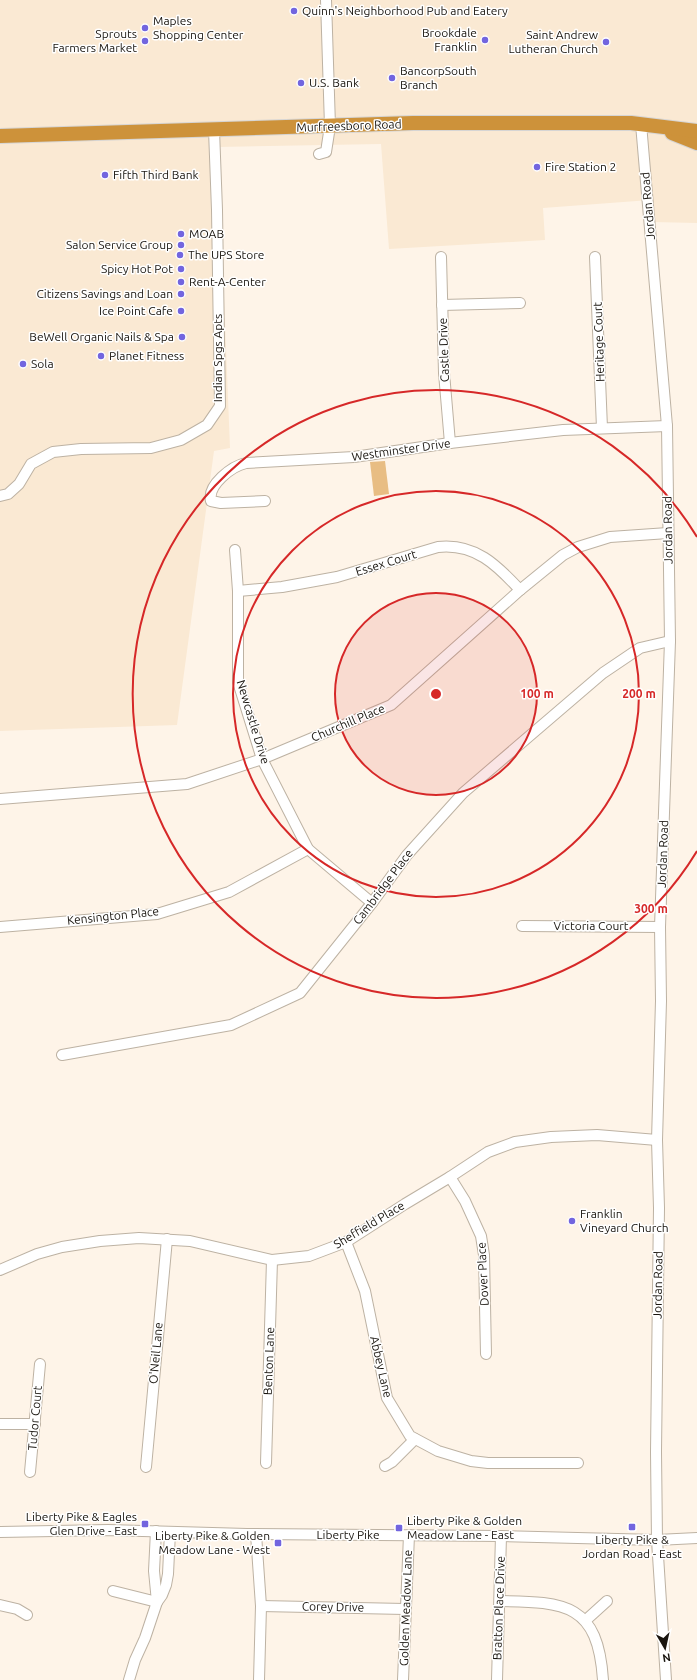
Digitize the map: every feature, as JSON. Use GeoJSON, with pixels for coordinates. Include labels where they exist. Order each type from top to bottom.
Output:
{"type":"FeatureCollection","features":[{"type":"Feature","properties":{"kind":"highway"},"geometry":{"type":"LineString","coordinates":[[647,124],[697,120]]}},
{"type":"Feature","properties":{"kind":"highway","name":"Murfreesboro Road"},"geometry":{"type":"LineString","coordinates":[[0,136],[413,123],[647,124],[697,131]]}},
{"type":"Feature","properties":{"kind":"highway"},"geometry":{"type":"LineString","coordinates":[[647,124],[697,143]]}},
{"type":"Feature","properties":{"kind":"street"},"geometry":{"type":"LineString","coordinates":[[319,154],[326,152],[330,126],[326,0]]}},
{"type":"Feature","properties":{"kind":"street","name":"Jordan Road"},"geometry":{"type":"LineString","coordinates":[[647,124],[667,426],[670,642],[660,927],[661,1001],[657,1140],[659,1208],[656,1452],[657,1540],[666,1680]]}},
{"type":"Feature","properties":{"kind":"street","name":"Indian Spgs Apts"},"geometry":{"type":"LineString","coordinates":[[0,496],[8,494],[19,484],[32,464],[53,452],[81,449],[151,448],[182,440],[207,425],[220,406],[217,210],[214,130]]}},
{"type":"Feature","properties":{"kind":"street","name":"Castle Drive"},"geometry":{"type":"LineString","coordinates":[[440,257],[446,401],[450,443]]}},
{"type":"Feature","properties":{"kind":"street","name":"Heritage Court"},"geometry":{"type":"LineString","coordinates":[[595,257],[602,428]]}},
{"type":"Feature","properties":{"kind":"street"},"geometry":{"type":"LineString","coordinates":[[442,305],[520,303]]}},
{"type":"Feature","properties":{"kind":"street","name":"Westminster Drive"},"geometry":{"type":"LineString","coordinates":[[265,501],[221,503],[211,501],[210,496],[211,490],[227,472],[237,465],[246,463],[354,457],[450,443],[564,430],[667,426]]}},
{"type":"Feature","properties":{"kind":"street","name":"Churchill Place"},"geometry":{"type":"LineString","coordinates":[[0,798],[187,784],[262,759],[391,705],[520,590],[563,555],[578,547],[610,537],[668,533]]}},
{"type":"Feature","properties":{"kind":"street","name":"Essex Court"},"geometry":{"type":"LineString","coordinates":[[238,591],[282,587],[337,577],[438,547],[448,546],[469,549],[485,557],[520,590]]}},
{"type":"Feature","properties":{"kind":"street","name":"Newcastle Drive"},"geometry":{"type":"LineString","coordinates":[[235,550],[238,591],[238,682],[262,759],[308,849],[372,903]]}},
{"type":"Feature","properties":{"kind":"street","name":"Cambridge Place"},"geometry":{"type":"LineString","coordinates":[[62,1055],[231,1025],[300,993],[372,903],[407,855],[463,793],[603,673],[640,648],[670,642]]}},
{"type":"Feature","properties":{"kind":"street","name":"Kensington Place"},"geometry":{"type":"LineString","coordinates":[[0,927],[157,914],[228,892],[308,849]]}},
{"type":"Feature","properties":{"kind":"street","name":"Victoria Court"},"geometry":{"type":"LineString","coordinates":[[522,926],[660,927]]}},
{"type":"Feature","properties":{"kind":"street","name":"Sheffield Place"},"geometry":{"type":"LineString","coordinates":[[0,1270],[37,1254],[62,1247],[119,1239],[167,1239],[190,1241],[272,1260],[309,1256],[346,1242],[488,1152],[515,1142],[551,1137],[597,1135],[657,1140]]}},
{"type":"Feature","properties":{"kind":"street","name":"Dover Place"},"geometry":{"type":"LineString","coordinates":[[450,1177],[465,1201],[481,1236],[484,1255],[486,1354]]}},
{"type":"Feature","properties":{"kind":"street","name":"O'Neil Lane"},"geometry":{"type":"LineString","coordinates":[[146,1467],[167,1239]]}},
{"type":"Feature","properties":{"kind":"street","name":"Abbey Lane"},"geometry":{"type":"LineString","coordinates":[[346,1242],[365,1291],[387,1398],[410,1436],[438,1451],[471,1461],[488,1463],[578,1463]]}},
{"type":"Feature","properties":{"kind":"street","name":"Benton Lane"},"geometry":{"type":"LineString","coordinates":[[266,1462],[272,1260]]}},
{"type":"Feature","properties":{"kind":"street","name":"Tudor Court"},"geometry":{"type":"LineString","coordinates":[[30,1472],[40,1364]]}},
{"type":"Feature","properties":{"kind":"street"},"geometry":{"type":"LineString","coordinates":[[0,1424],[35,1424]]}},
{"type":"Feature","properties":{"kind":"street"},"geometry":{"type":"LineString","coordinates":[[385,1466],[392,1462],[415,1439]]}},
{"type":"Feature","properties":{"kind":"street","name":"Liberty Pike"},"geometry":{"type":"LineString","coordinates":[[0,1532],[59,1530],[256,1534],[501,1536],[657,1540],[697,1538]]}},
{"type":"Feature","properties":{"kind":"street"},"geometry":{"type":"LineString","coordinates":[[156,1532],[154,1571],[157,1602]]}},
{"type":"Feature","properties":{"kind":"street"},"geometry":{"type":"LineString","coordinates":[[130,1680],[135,1660],[145,1638],[157,1602],[166,1585],[170,1532]]}},
{"type":"Feature","properties":{"kind":"street"},"geometry":{"type":"LineString","coordinates":[[256,1534],[261,1606],[259,1680]]}},
{"type":"Feature","properties":{"kind":"street","name":"Golden Meadow Lane"},"geometry":{"type":"LineString","coordinates":[[403,1680],[409,1535]]}},
{"type":"Feature","properties":{"kind":"street","name":"Bratton Place Drive"},"geometry":{"type":"LineString","coordinates":[[497,1680],[501,1536]]}},
{"type":"Feature","properties":{"kind":"street"},"geometry":{"type":"LineString","coordinates":[[114,1591],[157,1602]]}},
{"type":"Feature","properties":{"kind":"street"},"geometry":{"type":"LineString","coordinates":[[500,1601],[542,1602],[554,1604],[586,1620],[592,1629],[599,1646],[603,1680]]}},
{"type":"Feature","properties":{"kind":"street"},"geometry":{"type":"LineString","coordinates":[[586,1620],[607,1601]]}},
{"type":"Feature","properties":{"kind":"street"},"geometry":{"type":"LineString","coordinates":[[0,1605],[17,1609],[26,1615]]}},
{"type":"Feature","properties":{"kind":"street","name":"Corey Drive"},"geometry":{"type":"LineString","coordinates":[[261,1606],[405,1609]]}},
{"type":"Feature","properties":{"kind":"shaded area"},"geometry":{"type":"Polygon","coordinates":[[[0,0],[697,0],[697,223],[652,222],[650,200],[543,208],[545,240],[389,249],[381,144],[218,147],[230,448],[214,451],[177,725],[0,731],[0,0]]]}},
{"type":"Feature","properties":{"kind":"shaded area"},"geometry":{"type":"Polygon","coordinates":[[[385,461],[389,494],[374,496],[370,462],[385,461]]]}},
{"type":"Feature","properties":{"kind":"place","name":"Quinn's Neighborhood Pub and Eatery"},"geometry":{"type":"Point","coordinates":[294,11]}},
{"type":"Feature","properties":{"kind":"place","name":"Maples Shopping Center"},"geometry":{"type":"Point","coordinates":[145,28]}},
{"type":"Feature","properties":{"kind":"place","name":"Brookdale Franklin"},"geometry":{"type":"Point","coordinates":[485,40]}},
{"type":"Feature","properties":{"kind":"place","name":"Sprouts Farmers Market"},"geometry":{"type":"Point","coordinates":[145,41]}},
{"type":"Feature","properties":{"kind":"place","name":"Saint Andrew Lutheran Church"},"geometry":{"type":"Point","coordinates":[606,42]}},
{"type":"Feature","properties":{"kind":"place","name":"BancorpSouth Branch"},"geometry":{"type":"Point","coordinates":[392,78]}},
{"type":"Feature","properties":{"kind":"place","name":"U.S. Bank"},"geometry":{"type":"Point","coordinates":[301,83]}},
{"type":"Feature","properties":{"kind":"place","name":"Fire Station 2"},"geometry":{"type":"Point","coordinates":[537,167]}},
{"type":"Feature","properties":{"kind":"place","name":"Fifth Third Bank"},"geometry":{"type":"Point","coordinates":[105,175]}},
{"type":"Feature","properties":{"kind":"place","name":"MOAB"},"geometry":{"type":"Point","coordinates":[181,234]}},
{"type":"Feature","properties":{"kind":"place","name":"Salon Service Group"},"geometry":{"type":"Point","coordinates":[181,245]}},
{"type":"Feature","properties":{"kind":"place","name":"The UPS Store"},"geometry":{"type":"Point","coordinates":[180,255]}},
{"type":"Feature","properties":{"kind":"place","name":"Spicy Hot Pot"},"geometry":{"type":"Point","coordinates":[181,269]}},
{"type":"Feature","properties":{"kind":"place","name":"Rent-A-Center"},"geometry":{"type":"Point","coordinates":[181,282]}},
{"type":"Feature","properties":{"kind":"place","name":"Citizens Savings and Loan"},"geometry":{"type":"Point","coordinates":[181,294]}},
{"type":"Feature","properties":{"kind":"place","name":"Ice Point Cafe"},"geometry":{"type":"Point","coordinates":[181,311]}},
{"type":"Feature","properties":{"kind":"place","name":"BeWell Organic Nails & Spa"},"geometry":{"type":"Point","coordinates":[182,337]}},
{"type":"Feature","properties":{"kind":"place","name":"Planet Fitness"},"geometry":{"type":"Point","coordinates":[101,356]}},
{"type":"Feature","properties":{"kind":"place","name":"Sola"},"geometry":{"type":"Point","coordinates":[23,364]}},
{"type":"Feature","properties":{"kind":"place","name":"Franklin Vineyard Church"},"geometry":{"type":"Point","coordinates":[572,1221]}},
{"type":"Feature","properties":{"kind":"place","name":"Liberty Pike & Eagles Glen Drive - East"},"geometry":{"type":"Point","coordinates":[145,1524]}},
{"type":"Feature","properties":{"kind":"place","name":"Liberty Pike & Jordan Road - East"},"geometry":{"type":"Point","coordinates":[632,1527]}},
{"type":"Feature","properties":{"kind":"place","name":"Liberty Pike & Golden Meadow Lane - East"},"geometry":{"type":"Point","coordinates":[399,1528]}},
{"type":"Feature","properties":{"kind":"place","name":"Liberty Pike & Golden Meadow Lane - West"},"geometry":{"type":"Point","coordinates":[278,1543]}}]}
